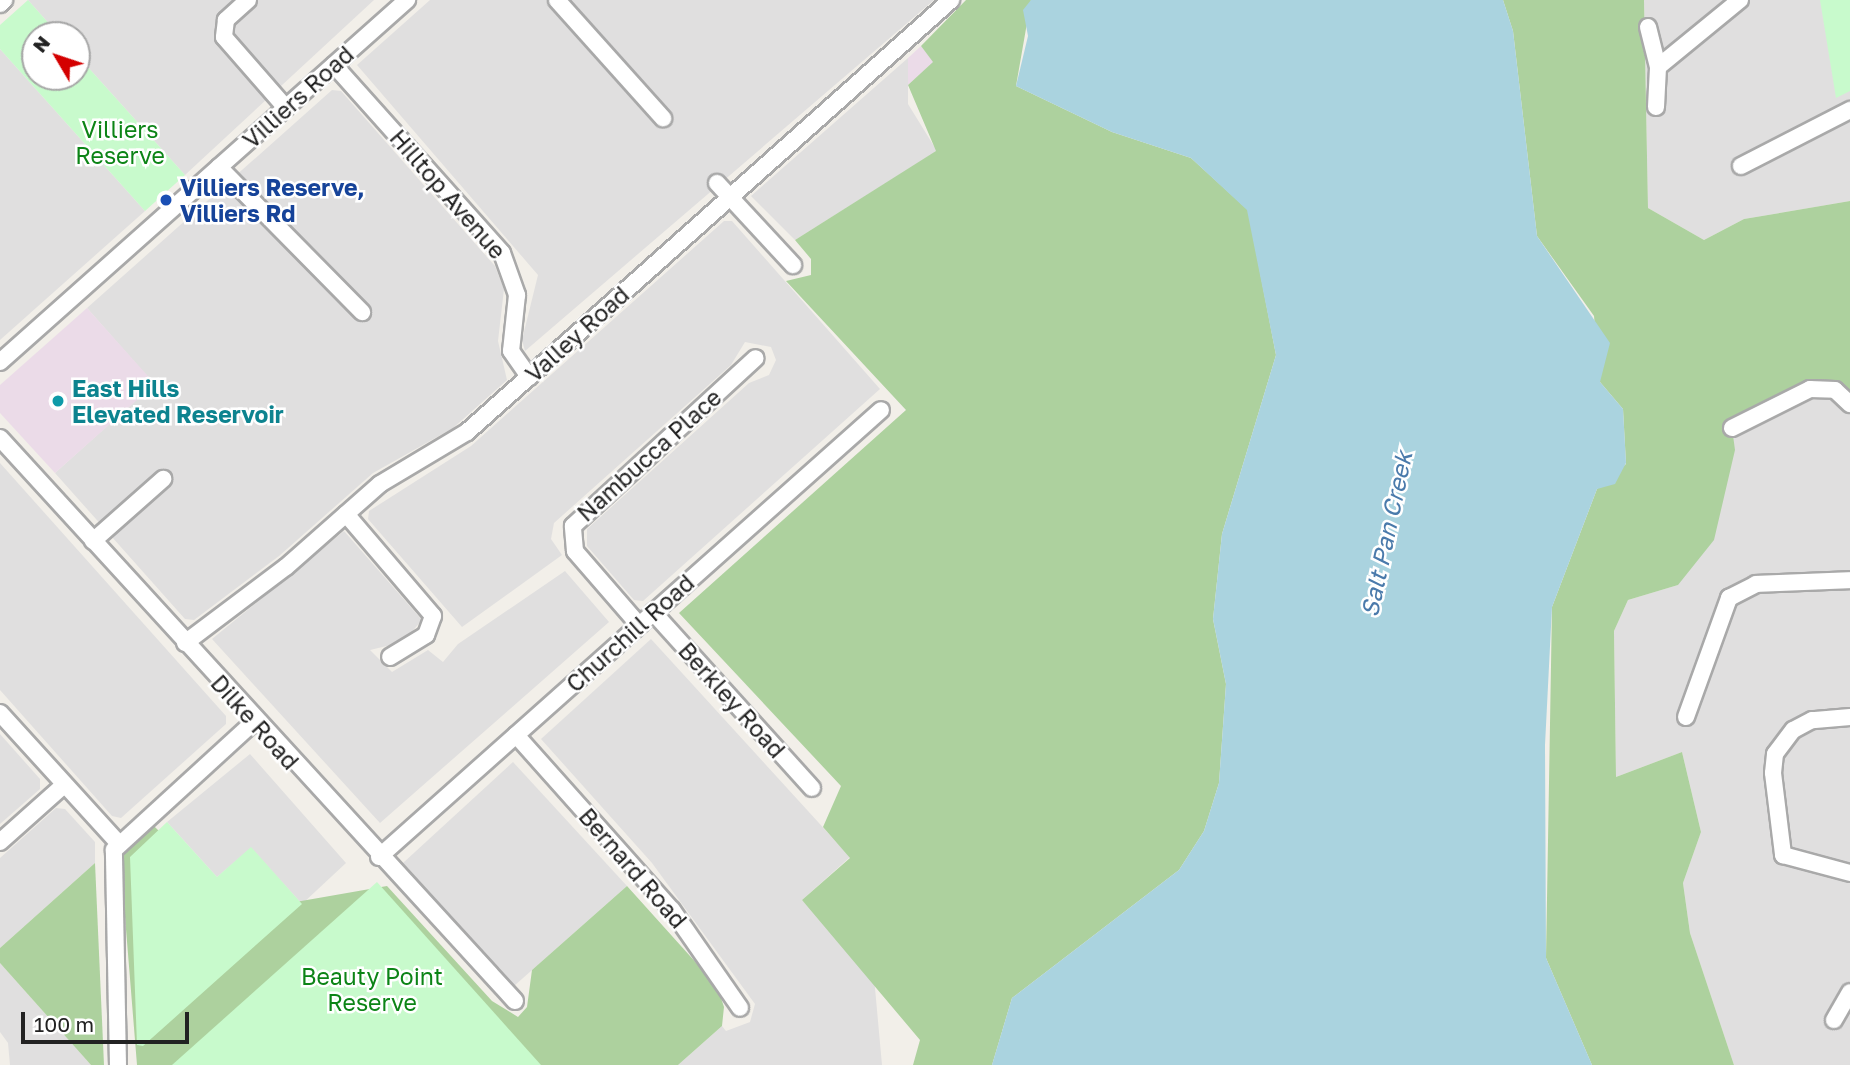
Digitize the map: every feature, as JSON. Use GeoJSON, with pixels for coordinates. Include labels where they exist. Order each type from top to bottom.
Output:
{"type":"FeatureCollection","features":[{"type":"Feature","properties":{"kind":"street"},"geometry":{"type":"LineString","coordinates":[[0,4],[4,0]]}},
{"type":"Feature","properties":{"kind":"street"},"geometry":{"type":"LineString","coordinates":[[248,0],[226,20],[224,37],[286,108]]}},
{"type":"Feature","properties":{"kind":"street","name":"Villiers Road"},"geometry":{"type":"LineString","coordinates":[[0,362],[407,0]]}},
{"type":"Feature","properties":{"kind":"street"},"geometry":{"type":"LineString","coordinates":[[557,0],[663,118]]}},
{"type":"Feature","properties":{"kind":"street","name":"Valley Road"},"geometry":{"type":"LineString","coordinates":[[185,643],[380,484],[458,440],[951,0]]}},
{"type":"Feature","properties":{"kind":"street"},"geometry":{"type":"LineString","coordinates":[[1658,67],[1740,0]]}},
{"type":"Feature","properties":{"kind":"street"},"geometry":{"type":"LineString","coordinates":[[1648,27],[1658,67],[1656,107]]}},
{"type":"Feature","properties":{"kind":"street","name":"Hilltop Avenue"},"geometry":{"type":"LineString","coordinates":[[334,65],[502,253],[517,295],[511,351],[529,377]]}},
{"type":"Feature","properties":{"kind":"street"},"geometry":{"type":"LineString","coordinates":[[1741,166],[1850,110]]}},
{"type":"Feature","properties":{"kind":"street"},"geometry":{"type":"LineString","coordinates":[[219,167],[362,312]]}},
{"type":"Feature","properties":{"kind":"street"},"geometry":{"type":"LineString","coordinates":[[717,183],[793,265]]}},
{"type":"Feature","properties":{"kind":"street","name":"Nambucca Place"},"geometry":{"type":"LineString","coordinates":[[639,625],[575,551],[573,526],[756,358]]}},
{"type":"Feature","properties":{"kind":"street"},"geometry":{"type":"LineString","coordinates":[[1732,428],[1810,388],[1835,390],[1850,404]]}},
{"type":"Feature","properties":{"kind":"street","name":"Churchill Road"},"geometry":{"type":"LineString","coordinates":[[379,858],[881,410]]}},
{"type":"Feature","properties":{"kind":"street","name":"Dilke Road"},"geometry":{"type":"LineString","coordinates":[[0,438],[379,858],[514,1001]]}},
{"type":"Feature","properties":{"kind":"street"},"geometry":{"type":"LineString","coordinates":[[93,541],[163,479]]}},
{"type":"Feature","properties":{"kind":"street"},"geometry":{"type":"LineString","coordinates":[[346,514],[430,610],[438,634],[409,651],[390,657]]}},
{"type":"Feature","properties":{"kind":"street"},"geometry":{"type":"LineString","coordinates":[[1686,716],[1721,612],[1735,592],[1766,582],[1850,580]]}},
{"type":"Feature","properties":{"kind":"street","name":"Berkley Road"},"geometry":{"type":"LineString","coordinates":[[653,612],[812,788]]}},
{"type":"Feature","properties":{"kind":"street"},"geometry":{"type":"LineString","coordinates":[[0,713],[118,844]]}},
{"type":"Feature","properties":{"kind":"street"},"geometry":{"type":"LineString","coordinates":[[1850,717],[1812,720],[1793,730],[1776,754],[1773,773],[1783,855],[1850,873]]}},
{"type":"Feature","properties":{"kind":"street"},"geometry":{"type":"LineString","coordinates":[[118,1065],[111,866],[118,844],[255,721]]}},
{"type":"Feature","properties":{"kind":"street","name":"Bernard Road"},"geometry":{"type":"LineString","coordinates":[[516,736],[672,910],[740,1008]]}},
{"type":"Feature","properties":{"kind":"street"},"geometry":{"type":"LineString","coordinates":[[0,842],[64,785]]}},
{"type":"Feature","properties":{"kind":"street"},"geometry":{"type":"LineString","coordinates":[[1835,1020],[1850,992]]}},
{"type":"Feature","properties":{"kind":"shaded area"},"geometry":{"type":"Polygon","coordinates":[[[28,0],[374,0],[185,175],[91,71],[91,21],[47,21],[28,0]]]}},
{"type":"Feature","properties":{"kind":"shaded area"},"geometry":{"type":"Polygon","coordinates":[[[430,0],[934,0],[525,351],[522,340],[538,275],[357,65],[430,0]]]}},
{"type":"Feature","properties":{"kind":"shaded area"},"geometry":{"type":"Polygon","coordinates":[[[1644,0],[1850,0],[1850,201],[1744,219],[1704,240],[1648,208],[1644,0]]]}},
{"type":"Feature","properties":{"kind":"shaded area"},"geometry":{"type":"Polygon","coordinates":[[[921,46],[934,62],[908,85],[908,58],[921,46]]]}},
{"type":"Feature","properties":{"kind":"shaded area"},"geometry":{"type":"Polygon","coordinates":[[[0,49],[21,72],[21,91],[38,91],[145,211],[0,340],[0,49]]]}},
{"type":"Feature","properties":{"kind":"shaded area"},"geometry":{"type":"Polygon","coordinates":[[[908,58],[908,104],[937,151],[795,240],[751,196],[908,58]]]}},
{"type":"Feature","properties":{"kind":"shaded area"},"geometry":{"type":"Polygon","coordinates":[[[332,90],[341,91],[495,266],[504,289],[498,341],[507,380],[453,428],[373,473],[279,556],[194,620],[185,619],[55,473],[154,384],[87,308],[332,90]]]}},
{"type":"Feature","properties":{"kind":"shaded area"},"geometry":{"type":"Polygon","coordinates":[[[724,221],[732,221],[880,389],[643,601],[634,600],[587,546],[587,529],[749,383],[769,375],[776,360],[771,347],[745,342],[731,365],[554,523],[551,539],[562,555],[462,627],[368,519],[369,511],[471,446],[724,221]]]}},
{"type":"Feature","properties":{"kind":"shaded area"},"geometry":{"type":"Polygon","coordinates":[[[87,308],[155,384],[55,473],[0,413],[0,385],[87,308]]]}},
{"type":"Feature","properties":{"kind":"shaded area"},"geometry":{"type":"Polygon","coordinates":[[[1810,389],[1850,404],[1850,1065],[1734,1065],[1690,933],[1683,883],[1701,832],[1682,752],[1616,777],[1614,631],[1628,600],[1678,585],[1732,428],[1810,389]]]}},
{"type":"Feature","properties":{"kind":"shaded area"},"geometry":{"type":"Polygon","coordinates":[[[0,463],[226,716],[226,724],[121,818],[112,816],[0,690],[0,463]]]}},
{"type":"Feature","properties":{"kind":"shaded area"},"geometry":{"type":"Polygon","coordinates":[[[344,531],[422,620],[403,642],[370,650],[392,672],[428,650],[443,662],[458,644],[565,571],[609,622],[380,823],[212,639],[344,531]]]}},
{"type":"Feature","properties":{"kind":"shaded area"},"geometry":{"type":"Polygon","coordinates":[[[651,639],[850,857],[802,900],[831,929],[878,887],[874,977],[882,1065],[678,1065],[722,1026],[726,1031],[750,1022],[755,1004],[652,863],[541,739],[651,639]]]}},
{"type":"Feature","properties":{"kind":"shaded area"},"geometry":{"type":"Polygon","coordinates":[[[0,734],[40,779],[40,789],[0,824],[0,734]]]}},
{"type":"Feature","properties":{"kind":"shaded area"},"geometry":{"type":"Polygon","coordinates":[[[250,754],[346,863],[302,904],[251,848],[217,877],[167,822],[250,754]]]}},
{"type":"Feature","properties":{"kind":"shaded area"},"geometry":{"type":"Polygon","coordinates":[[[513,762],[627,886],[514,986],[403,863],[513,762]]]}},
{"type":"Feature","properties":{"kind":"shaded area"},"geometry":{"type":"Polygon","coordinates":[[[56,808],[65,809],[95,842],[95,863],[0,948],[0,858],[56,808]]]}},
{"type":"Feature","properties":{"kind":"shaded area"},"geometry":{"type":"Polygon","coordinates":[[[0,963],[91,1065],[10,1065],[8,1043],[0,1032],[0,963]]]}},
{"type":"Feature","properties":{"kind":"green space","name":"Villiers Reserve"},"geometry":{"type":"Polygon","coordinates":[[[28,0],[47,21],[21,21],[21,72],[0,49],[0,25],[28,0]]]}},
{"type":"Feature","properties":{"kind":"green space"},"geometry":{"type":"Polygon","coordinates":[[[966,0],[1031,0],[1016,86],[1112,132],[1191,158],[1248,210],[1276,355],[1222,534],[1213,619],[1226,684],[1219,783],[1204,831],[1179,870],[1012,998],[992,1065],[913,1065],[920,1040],[802,900],[850,858],[823,827],[841,786],[679,613],[906,410],[786,281],[811,275],[811,259],[795,240],[936,151],[908,85],[933,62],[921,46],[966,0]]]}},
{"type":"Feature","properties":{"kind":"green space"},"geometry":{"type":"Polygon","coordinates":[[[1503,0],[1644,0],[1648,208],[1704,240],[1744,219],[1850,201],[1850,404],[1828,388],[1732,428],[1735,450],[1714,540],[1678,585],[1628,600],[1614,631],[1616,777],[1682,752],[1701,832],[1683,883],[1690,933],[1734,1065],[1592,1065],[1546,958],[1552,607],[1597,489],[1626,464],[1623,409],[1600,382],[1594,316],[1537,236],[1513,31],[1503,0]]]}},
{"type":"Feature","properties":{"kind":"green space"},"geometry":{"type":"Polygon","coordinates":[[[1820,0],[1850,0],[1850,91],[1836,98],[1820,0]]]}},
{"type":"Feature","properties":{"kind":"green space","name":"Villiers Reserve"},"geometry":{"type":"Polygon","coordinates":[[[91,71],[185,175],[145,211],[38,91],[91,91],[91,71]]]}},
{"type":"Feature","properties":{"kind":"green space"},"geometry":{"type":"Polygon","coordinates":[[[167,822],[217,877],[251,847],[302,904],[143,1046],[137,1045],[130,857],[167,822]]]}},
{"type":"Feature","properties":{"kind":"green space"},"geometry":{"type":"Polygon","coordinates":[[[153,825],[239,912],[387,886],[492,1001],[518,1017],[527,1007],[532,970],[627,886],[717,986],[724,1007],[722,1026],[678,1065],[137,1065],[120,855],[153,825]]]}},
{"type":"Feature","properties":{"kind":"green space"},"geometry":{"type":"Polygon","coordinates":[[[95,863],[104,1065],[91,1065],[0,963],[0,948],[95,863]]]}},
{"type":"Feature","properties":{"kind":"green space","name":"Beauty Point Reserve"},"geometry":{"type":"Polygon","coordinates":[[[377,882],[541,1065],[172,1065],[377,882]]]}},
{"type":"Feature","properties":{"kind":"water","name":"Salt Pan Creek"},"geometry":{"type":"Polygon","coordinates":[[[1031,0],[1503,0],[1513,31],[1537,236],[1610,343],[1600,382],[1623,409],[1626,463],[1615,484],[1597,489],[1552,607],[1545,745],[1546,958],[1592,1065],[992,1065],[1012,998],[1179,870],[1204,831],[1219,783],[1226,684],[1213,619],[1222,534],[1276,355],[1247,210],[1191,158],[1112,132],[1016,86],[1028,36],[1023,10],[1031,0]]]}},
{"type":"Feature","properties":{"kind":"place","name":"Villiers Reserve, Villiers Rd"},"geometry":{"type":"Point","coordinates":[166,200]}},
{"type":"Feature","properties":{"kind":"place","name":"East Hills Elevated Reservoir"},"geometry":{"type":"Point","coordinates":[58,401]}}]}
